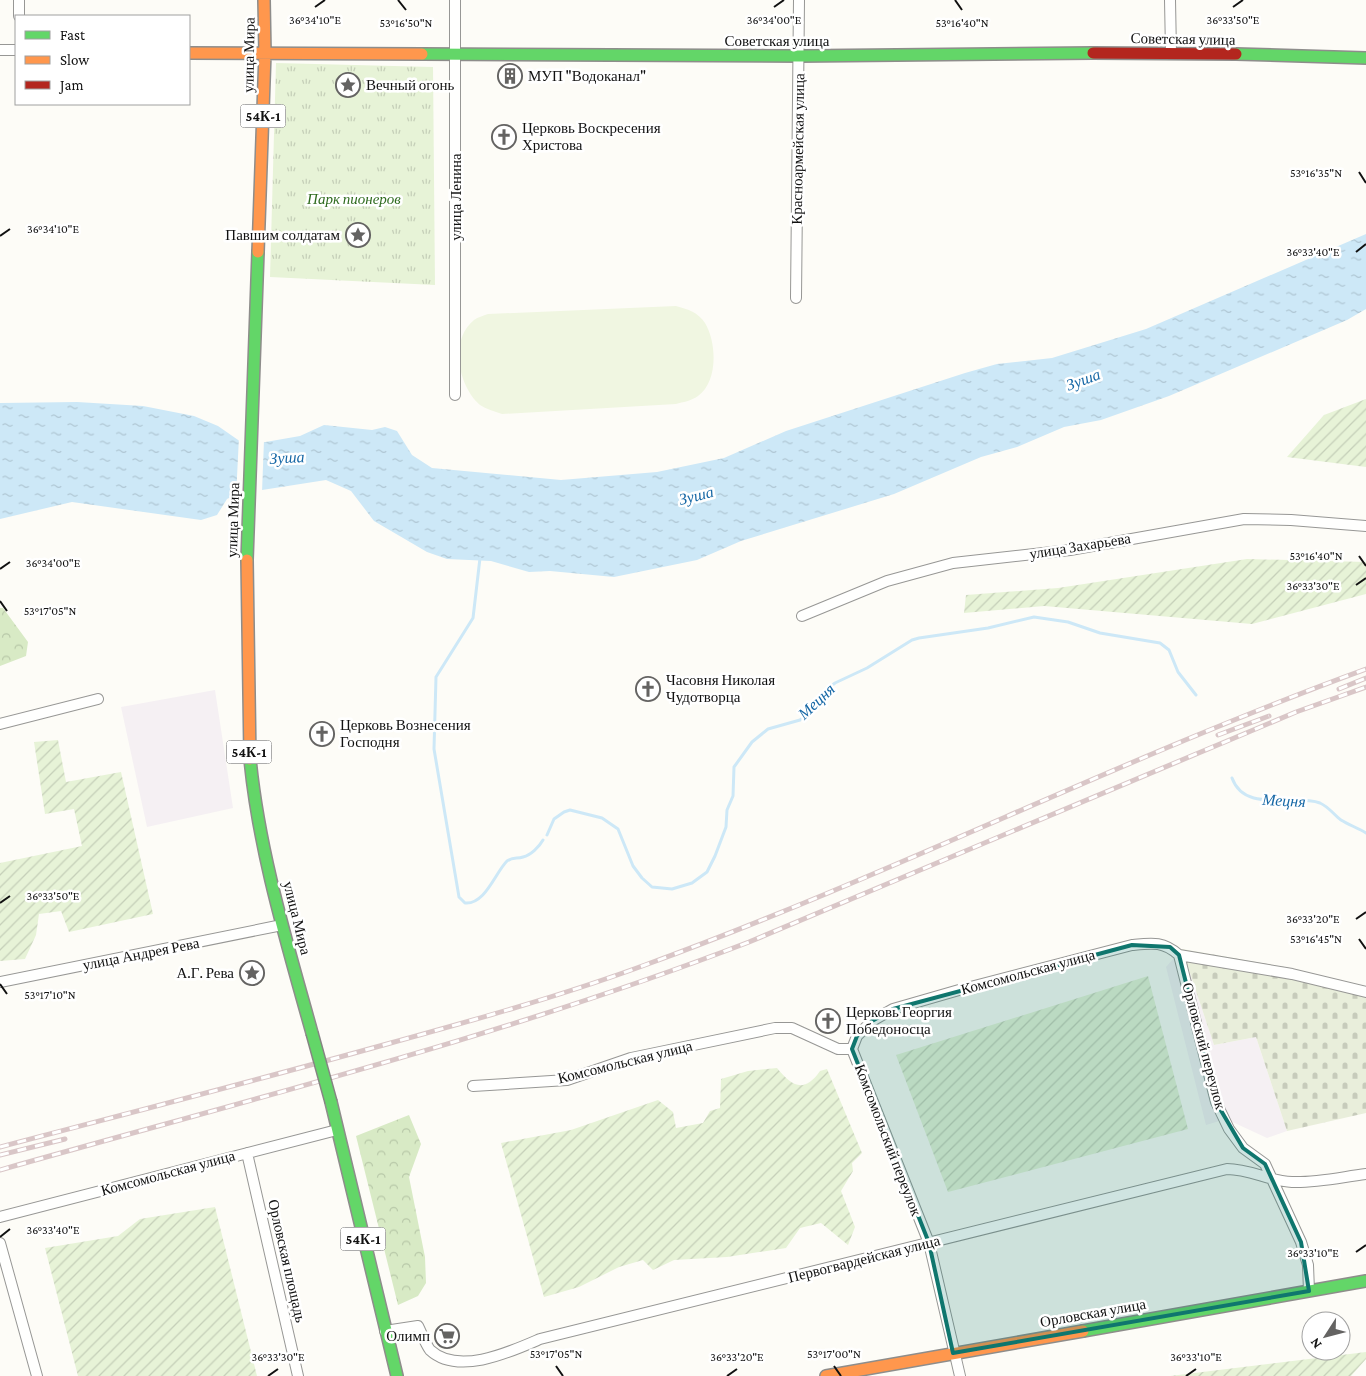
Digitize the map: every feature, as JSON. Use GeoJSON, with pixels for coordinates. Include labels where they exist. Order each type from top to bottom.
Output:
{"type":"FeatureCollection","features":[{"type":"Feature","properties":{"kind":"main road","name":"улица Мира"},"geometry":{"type":"LineString","coordinates":[[264,0],[265,53],[246,575],[248,723],[253,795],[282,925],[337,1130]]}},
{"type":"Feature","properties":{"kind":"main road","name":"Советская улица"},"geometry":{"type":"LineString","coordinates":[[190,53],[800,56],[1171,52],[1366,58]]}},
{"type":"Feature","properties":{"kind":"main road","name":"54К-1"},"geometry":{"type":"LineString","coordinates":[[337,1130],[397,1376]]}},
{"type":"Feature","properties":{"kind":"main road","name":"Орловская улица"},"geometry":{"type":"LineString","coordinates":[[826,1376],[1366,1281]]}},
{"type":"Feature","properties":{"kind":"street"},"geometry":{"type":"LineString","coordinates":[[19,0],[19,15]]}},
{"type":"Feature","properties":{"kind":"street","name":"улица Ленина"},"geometry":{"type":"LineString","coordinates":[[455,0],[455,395]]}},
{"type":"Feature","properties":{"kind":"street","name":"Красноармейская улица"},"geometry":{"type":"LineString","coordinates":[[796,298],[800,56],[799,0]]}},
{"type":"Feature","properties":{"kind":"street"},"geometry":{"type":"LineString","coordinates":[[1170,0],[1171,52]]}},
{"type":"Feature","properties":{"kind":"street"},"geometry":{"type":"LineString","coordinates":[[0,50],[15,50]]}},
{"type":"Feature","properties":{"kind":"street","name":"улица Захарьева"},"geometry":{"type":"LineString","coordinates":[[802,616],[887,581],[953,563],[1070,550],[1244,519],[1291,520],[1366,526]]}},
{"type":"Feature","properties":{"kind":"street"},"geometry":{"type":"LineString","coordinates":[[0,724],[98,699]]}},
{"type":"Feature","properties":{"kind":"street","name":"улица Андрея Рева"},"geometry":{"type":"LineString","coordinates":[[0,982],[282,925]]}},
{"type":"Feature","properties":{"kind":"street","name":"Комсомольская улица"},"geometry":{"type":"LineString","coordinates":[[474,1086],[567,1080],[631,1058],[775,1028],[792,1028],[838,1049],[852,1049],[857,1036],[872,1021],[893,1010],[959,990],[1132,945],[1155,943],[1170,947],[1179,955],[1292,974],[1366,992]]}},
{"type":"Feature","properties":{"kind":"street","name":"Орловский переулок"},"geometry":{"type":"LineString","coordinates":[[1179,955],[1216,1102],[1229,1129],[1243,1148],[1265,1164],[1301,1242],[1308,1265],[1309,1291]]}},
{"type":"Feature","properties":{"kind":"street","name":"Комсомольский переулок"},"geometry":{"type":"LineString","coordinates":[[852,1049],[928,1242],[960,1376]]}},
{"type":"Feature","properties":{"kind":"street","name":"Комсомольская улица"},"geometry":{"type":"LineString","coordinates":[[0,1217],[337,1130]]}},
{"type":"Feature","properties":{"kind":"street","name":"Орловская площадь"},"geometry":{"type":"LineString","coordinates":[[247,1153],[298,1376]]}},
{"type":"Feature","properties":{"kind":"street","name":"Первогвардейская улица"},"geometry":{"type":"LineString","coordinates":[[385,1331],[418,1326],[431,1351],[440,1359],[461,1366],[477,1366],[540,1339],[1228,1169],[1242,1169],[1272,1180],[1293,1182],[1366,1174]]}},
{"type":"Feature","properties":{"kind":"street"},"geometry":{"type":"LineString","coordinates":[[0,1243],[37,1376]]}},
{"type":"Feature","properties":{"kind":"highlighted area"},"geometry":{"type":"Polygon","coordinates":[[[1132,945],[1170,947],[1179,955],[1216,1102],[1243,1148],[1265,1164],[1301,1242],[1309,1291],[953,1353],[929,1243],[852,1049],[857,1036],[872,1021],[893,1009],[1132,945]]]}},
{"type":"Feature","properties":{"kind":"shaded area"},"geometry":{"type":"Polygon","coordinates":[[[215,690],[233,808],[147,827],[121,707],[215,690]]]}},
{"type":"Feature","properties":{"kind":"shaded area"},"geometry":{"type":"Polygon","coordinates":[[[1182,949],[1214,1045],[1256,1037],[1287,1131],[1267,1138],[1226,1119],[1206,1125],[1166,967],[1182,949]]]}},
{"type":"Feature","properties":{"kind":"green space","name":"Парк пионеров"},"geometry":{"type":"Polygon","coordinates":[[[276,63],[433,67],[435,285],[270,277],[276,63]]]}},
{"type":"Feature","properties":{"kind":"green space"},"geometry":{"type":"Polygon","coordinates":[[[676,306],[699,316],[705,323],[712,341],[714,362],[709,382],[705,390],[693,399],[676,404],[502,414],[480,405],[466,387],[459,363],[461,339],[466,329],[479,317],[488,314],[676,306]]]}},
{"type":"Feature","properties":{"kind":"green space"},"geometry":{"type":"Polygon","coordinates":[[[1366,399],[1366,467],[1287,457],[1324,415],[1366,399]]]}},
{"type":"Feature","properties":{"kind":"green space"},"geometry":{"type":"Polygon","coordinates":[[[1247,559],[1366,562],[1366,594],[1252,624],[1044,606],[964,613],[966,595],[1058,588],[1247,559]]]}},
{"type":"Feature","properties":{"kind":"green space"},"geometry":{"type":"Polygon","coordinates":[[[0,608],[3,608],[28,642],[26,656],[0,666],[0,608]]]}},
{"type":"Feature","properties":{"kind":"green space"},"geometry":{"type":"Polygon","coordinates":[[[58,740],[66,782],[121,772],[153,914],[69,932],[61,911],[39,914],[36,935],[25,959],[0,961],[0,863],[82,846],[74,809],[45,814],[34,742],[58,740]]]}},
{"type":"Feature","properties":{"kind":"green space"},"geometry":{"type":"Polygon","coordinates":[[[1182,949],[1290,968],[1366,988],[1366,1113],[1287,1131],[1256,1037],[1214,1045],[1182,949]]]}},
{"type":"Feature","properties":{"kind":"green space"},"geometry":{"type":"Polygon","coordinates":[[[1148,976],[1188,1129],[948,1192],[896,1055],[1148,976]]]}},
{"type":"Feature","properties":{"kind":"green space"},"geometry":{"type":"Polygon","coordinates":[[[777,1068],[788,1079],[798,1085],[809,1083],[820,1071],[827,1069],[862,1153],[852,1163],[853,1171],[841,1191],[855,1227],[848,1245],[821,1223],[800,1228],[786,1248],[727,1257],[674,1260],[653,1270],[643,1260],[619,1267],[579,1287],[544,1297],[501,1143],[571,1130],[658,1100],[673,1112],[676,1128],[703,1123],[710,1111],[720,1108],[721,1079],[748,1071],[777,1068]]]}},
{"type":"Feature","properties":{"kind":"green space"},"geometry":{"type":"Polygon","coordinates":[[[409,1115],[421,1144],[409,1177],[425,1257],[426,1283],[418,1296],[398,1305],[356,1136],[409,1115]]]}},
{"type":"Feature","properties":{"kind":"green space"},"geometry":{"type":"Polygon","coordinates":[[[215,1207],[257,1376],[78,1376],[45,1248],[118,1236],[140,1219],[215,1207]]]}},
{"type":"Feature","properties":{"kind":"green space"},"geometry":{"type":"Polygon","coordinates":[[[1366,1352],[1366,1359],[1351,1376],[1170,1376],[1301,1360],[1351,1361],[1351,1354],[1366,1352]]]}},
{"type":"Feature","properties":{"kind":"water","name":"Зуша"},"geometry":{"type":"Polygon","coordinates":[[[1366,234],[1366,309],[1347,320],[1169,396],[1101,420],[1064,427],[1017,447],[981,457],[894,494],[741,541],[697,560],[614,577],[550,571],[529,572],[491,561],[447,559],[427,552],[374,521],[351,491],[326,480],[237,494],[227,499],[217,515],[201,520],[72,502],[0,519],[0,403],[77,402],[143,406],[194,416],[218,426],[241,442],[254,444],[300,436],[324,425],[372,430],[385,427],[397,431],[412,455],[432,468],[561,480],[657,472],[724,458],[786,431],[965,373],[997,364],[1052,358],[1146,329],[1366,234]]]}},
{"type":"Feature","properties":{"kind":"pier"},"geometry":{"type":"Polygon","coordinates":[[[239,437],[254,441],[264,440],[262,492],[236,497],[239,437]]]}},
{"type":"Feature","properties":{"kind":"waterway","name":"Мецня"},"geometry":{"type":"LineString","coordinates":[[480,558],[473,618],[436,677],[434,749],[459,897],[465,903],[478,899],[484,894],[507,861],[529,854],[543,840]]}},
{"type":"Feature","properties":{"kind":"waterway","name":"Мецня"},"geometry":{"type":"LineString","coordinates":[[547,835],[554,819],[570,810],[602,818],[618,829],[633,866],[652,887],[672,889],[692,883],[707,872],[715,856],[726,827],[727,810],[733,796],[734,767],[752,742],[768,729],[800,720],[810,712],[821,694],[835,683],[867,668],[912,640],[919,638],[988,628],[1034,617],[1068,622],[1100,633],[1160,643],[1169,650],[1178,672],[1196,695]]}},
{"type":"Feature","properties":{"kind":"waterway","name":"Мецня"},"geometry":{"type":"LineString","coordinates":[[1232,778],[1238,789],[1247,796],[1258,799],[1297,800],[1320,803],[1341,820],[1366,833]]}},
{"type":"Feature","properties":{"kind":"railway"},"geometry":{"type":"LineString","coordinates":[[0,1147],[420,1035],[517,1007],[645,965],[826,894],[1185,740],[1366,669]]}},
{"type":"Feature","properties":{"kind":"railway"},"geometry":{"type":"LineString","coordinates":[[1339,689],[1366,678]]}},
{"type":"Feature","properties":{"kind":"railway"},"geometry":{"type":"LineString","coordinates":[[0,1170],[377,1065],[471,1037],[657,976],[749,942],[1296,712],[1366,687]]}},
{"type":"Feature","properties":{"kind":"railway"},"geometry":{"type":"LineString","coordinates":[[1218,735],[1269,716]]}},
{"type":"Feature","properties":{"kind":"railway"},"geometry":{"type":"LineString","coordinates":[[0,1155],[65,1139]]}},
{"type":"Feature","properties":{"kind":"traffic: fast"},"geometry":{"type":"LineString","coordinates":[[422,54],[800,56],[1093,53]]}},
{"type":"Feature","properties":{"kind":"traffic: fast"},"geometry":{"type":"LineString","coordinates":[[1236,54],[1366,58]]}},
{"type":"Feature","properties":{"kind":"traffic: fast"},"geometry":{"type":"LineString","coordinates":[[247,560],[258,252]]}},
{"type":"Feature","properties":{"kind":"traffic: fast"},"geometry":{"type":"LineString","coordinates":[[250,759],[254,794],[267,863],[312,1033]]}},
{"type":"Feature","properties":{"kind":"traffic: fast"},"geometry":{"type":"LineString","coordinates":[[312,1033],[331,1102]]}},
{"type":"Feature","properties":{"kind":"traffic: fast"},"geometry":{"type":"LineString","coordinates":[[331,1102],[397,1376]]}},
{"type":"Feature","properties":{"kind":"traffic: fast"},"geometry":{"type":"LineString","coordinates":[[1083,1331],[1366,1281]]}},
{"type":"Feature","properties":{"kind":"traffic: slow"},"geometry":{"type":"LineString","coordinates":[[258,252],[265,53],[264,0]]}},
{"type":"Feature","properties":{"kind":"traffic: slow"},"geometry":{"type":"LineString","coordinates":[[190,53],[422,54]]}},
{"type":"Feature","properties":{"kind":"traffic: slow"},"geometry":{"type":"LineString","coordinates":[[247,560],[250,759]]}},
{"type":"Feature","properties":{"kind":"traffic: slow"},"geometry":{"type":"LineString","coordinates":[[826,1376],[1083,1331]]}},
{"type":"Feature","properties":{"kind":"traffic: jam"},"geometry":{"type":"LineString","coordinates":[[1093,53],[1236,54]]}},
{"type":"Feature","properties":{"kind":"place","name":"МУП \"Водоканал\""},"geometry":{"type":"Point","coordinates":[510,76]}},
{"type":"Feature","properties":{"kind":"place","name":"Вечный огонь"},"geometry":{"type":"Point","coordinates":[348,85]}},
{"type":"Feature","properties":{"kind":"place","name":"Церковь Воскресения Христова"},"geometry":{"type":"Point","coordinates":[504,137]}},
{"type":"Feature","properties":{"kind":"place","name":"Павшим солдатам"},"geometry":{"type":"Point","coordinates":[358,235]}},
{"type":"Feature","properties":{"kind":"place","name":"Часовня Николая Чудотворца"},"geometry":{"type":"Point","coordinates":[648,689]}},
{"type":"Feature","properties":{"kind":"place","name":"Церковь Вознесения Господня"},"geometry":{"type":"Point","coordinates":[322,734]}},
{"type":"Feature","properties":{"kind":"place","name":"А.Г. Рева"},"geometry":{"type":"Point","coordinates":[252,973]}},
{"type":"Feature","properties":{"kind":"place","name":"Церковь Георгия Победоносца"},"geometry":{"type":"Point","coordinates":[828,1021]}},
{"type":"Feature","properties":{"kind":"place","name":"Олимп"},"geometry":{"type":"Point","coordinates":[447,1336]}}]}
